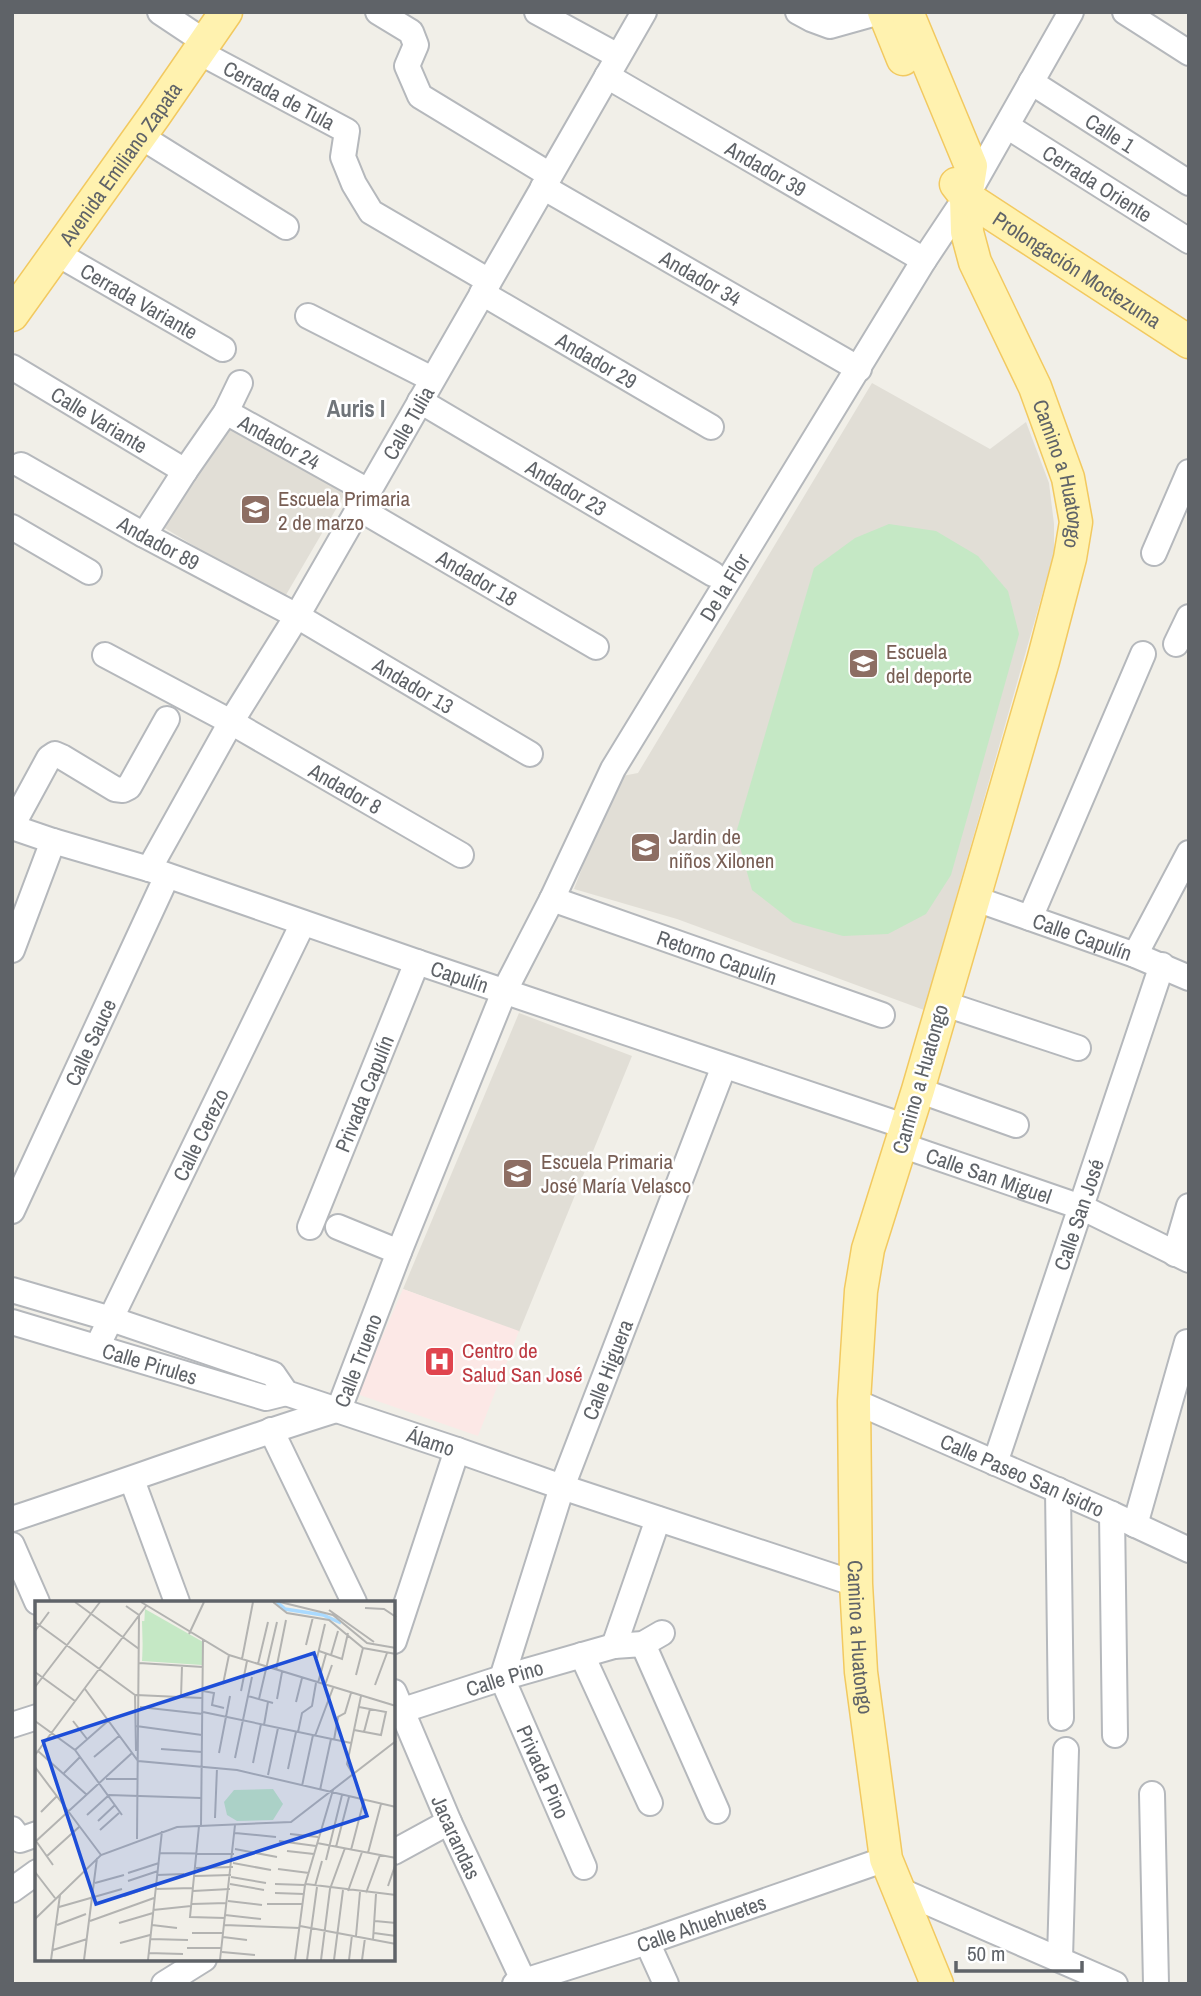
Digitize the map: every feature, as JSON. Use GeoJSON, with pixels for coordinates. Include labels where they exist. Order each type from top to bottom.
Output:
{"type":"FeatureCollection","features":[{"type":"Feature","properties":{"kind":"main road","name":"Avenida Emiliano Zapata"},"geometry":{"type":"LineString","coordinates":[[17,297],[55,253],[226,12]]}},
{"type":"Feature","properties":{"kind":"main road","name":"Prolongación Moctezuma"},"geometry":{"type":"LineString","coordinates":[[882,12],[956,184],[966,197],[1189,342]]}},
{"type":"Feature","properties":{"kind":"main road"},"geometry":{"type":"LineString","coordinates":[[907,12],[971,166],[966,197]]}},
{"type":"Feature","properties":{"kind":"main road","name":"Camino a Huatongo"},"geometry":{"type":"LineString","coordinates":[[937,1984],[886,1859],[860,1672],[856,1584],[855,1401],[861,1290],[866,1259],[1043,661],[1070,558],[1076,522],[1068,478],[1035,387],[975,262],[967,232],[966,197]]}},
{"type":"Feature","properties":{"kind":"street"},"geometry":{"type":"LineString","coordinates":[[160,12],[202,47]]}},
{"type":"Feature","properties":{"kind":"street","name":"Andador 34"},"geometry":{"type":"LineString","coordinates":[[378,12],[411,32],[415,45],[407,66],[420,96],[546,181],[859,369]]}},
{"type":"Feature","properties":{"kind":"street","name":"Andador 39"},"geometry":{"type":"LineString","coordinates":[[537,12],[612,66],[924,260]]}},
{"type":"Feature","properties":{"kind":"street","name":"Calle Tulia"},"geometry":{"type":"LineString","coordinates":[[158,872],[231,722],[297,615],[643,12]]}},
{"type":"Feature","properties":{"kind":"street"},"geometry":{"type":"LineString","coordinates":[[799,12],[830,26],[882,12]]}},
{"type":"Feature","properties":{"kind":"street"},"geometry":{"type":"LineString","coordinates":[[1125,12],[1189,53]]}},
{"type":"Feature","properties":{"kind":"street","name":"De la Flor"},"geometry":{"type":"LineString","coordinates":[[504,992],[552,899],[613,769],[924,260],[966,197],[1068,13]]}},
{"type":"Feature","properties":{"kind":"street","name":"Cerrada de Tula"},"geometry":{"type":"LineString","coordinates":[[202,47],[347,131],[343,157],[354,184],[372,212],[485,287]]}},
{"type":"Feature","properties":{"kind":"street","name":"Calle 1"},"geometry":{"type":"LineString","coordinates":[[1031,82],[1189,183]]}},
{"type":"Feature","properties":{"kind":"street","name":"Cerrada Oriente"},"geometry":{"type":"LineString","coordinates":[[1007,126],[1189,242]]}},
{"type":"Feature","properties":{"kind":"street"},"geometry":{"type":"LineString","coordinates":[[140,136],[286,226]]}},
{"type":"Feature","properties":{"kind":"street","name":"Cerrada Variante"},"geometry":{"type":"LineString","coordinates":[[55,253],[223,349]]}},
{"type":"Feature","properties":{"kind":"street","name":"Andador 29"},"geometry":{"type":"LineString","coordinates":[[485,287],[711,427]]}},
{"type":"Feature","properties":{"kind":"street"},"geometry":{"type":"LineString","coordinates":[[307,316],[432,379]]}},
{"type":"Feature","properties":{"kind":"street","name":"Calle Variante"},"geometry":{"type":"LineString","coordinates":[[12,367],[186,471]]}},
{"type":"Feature","properties":{"kind":"street"},"geometry":{"type":"LineString","coordinates":[[144,535],[226,412],[240,383]]}},
{"type":"Feature","properties":{"kind":"street","name":"Andador 23"},"geometry":{"type":"LineString","coordinates":[[420,401],[713,574]]}},
{"type":"Feature","properties":{"kind":"street","name":"Andador 24"},"geometry":{"type":"LineString","coordinates":[[226,412],[363,500]]}},
{"type":"Feature","properties":{"kind":"street","name":"Andador 89"},"geometry":{"type":"LineString","coordinates":[[21,465],[144,535],[297,615]]}},
{"type":"Feature","properties":{"kind":"street"},"geometry":{"type":"LineString","coordinates":[[1154,553],[1189,472]]}},
{"type":"Feature","properties":{"kind":"street","name":"Andador 18"},"geometry":{"type":"LineString","coordinates":[[363,500],[596,647]]}},
{"type":"Feature","properties":{"kind":"street"},"geometry":{"type":"LineString","coordinates":[[12,527],[89,572]]}},
{"type":"Feature","properties":{"kind":"street","name":"Andador 13"},"geometry":{"type":"LineString","coordinates":[[297,615],[530,754]]}},
{"type":"Feature","properties":{"kind":"street"},"geometry":{"type":"LineString","coordinates":[[1176,644],[1189,617]]}},
{"type":"Feature","properties":{"kind":"street"},"geometry":{"type":"LineString","coordinates":[[1030,918],[1143,654]]}},
{"type":"Feature","properties":{"kind":"street","name":"Andador 8"},"geometry":{"type":"LineString","coordinates":[[105,655],[231,722],[461,855]]}},
{"type":"Feature","properties":{"kind":"street"},"geometry":{"type":"LineString","coordinates":[[12,826],[49,758],[55,754],[62,757],[115,789],[123,790],[129,787],[167,719]]}},
{"type":"Feature","properties":{"kind":"street","name":"Capulín"},"geometry":{"type":"LineString","coordinates":[[12,826],[158,872],[724,1066],[904,1136]]}},
{"type":"Feature","properties":{"kind":"street"},"geometry":{"type":"LineString","coordinates":[[12,950],[53,841]]}},
{"type":"Feature","properties":{"kind":"street"},"geometry":{"type":"LineString","coordinates":[[1135,955],[1189,853]]}},
{"type":"Feature","properties":{"kind":"street","name":"Calle Sauce"},"geometry":{"type":"LineString","coordinates":[[12,1210],[158,872]]}},
{"type":"Feature","properties":{"kind":"street","name":"Calle Capulín"},"geometry":{"type":"LineString","coordinates":[[973,898],[1135,955],[1189,978]]}},
{"type":"Feature","properties":{"kind":"street","name":"Retorno Capulín"},"geometry":{"type":"LineString","coordinates":[[552,899],[882,1015]]}},
{"type":"Feature","properties":{"kind":"street","name":"Calle Cerezo"},"geometry":{"type":"LineString","coordinates":[[97,1347],[303,923]]}},
{"type":"Feature","properties":{"kind":"street","name":"Privada Capulín"},"geometry":{"type":"LineString","coordinates":[[310,1227],[417,962]]}},
{"type":"Feature","properties":{"kind":"street","name":"Calle San José"},"geometry":{"type":"LineString","coordinates":[[995,1464],[1162,965]]}},
{"type":"Feature","properties":{"kind":"street","name":"Calle Trueno"},"geometry":{"type":"LineString","coordinates":[[12,1519],[338,1409],[504,992]]}},
{"type":"Feature","properties":{"kind":"street"},"geometry":{"type":"LineString","coordinates":[[942,1003],[1078,1048]]}},
{"type":"Feature","properties":{"kind":"street","name":"Calle Higuera"},"geometry":{"type":"LineString","coordinates":[[502,1678],[562,1487],[724,1066]]}},
{"type":"Feature","properties":{"kind":"street"},"geometry":{"type":"LineString","coordinates":[[918,1090],[1016,1125]]}},
{"type":"Feature","properties":{"kind":"street","name":"Calle San Miguel"},"geometry":{"type":"LineString","coordinates":[[904,1136],[1081,1207],[1182,1257]]}},
{"type":"Feature","properties":{"kind":"street"},"geometry":{"type":"LineString","coordinates":[[1182,1257],[1189,1206]]}},
{"type":"Feature","properties":{"kind":"street"},"geometry":{"type":"LineString","coordinates":[[338,1227],[399,1252]]}},
{"type":"Feature","properties":{"kind":"street","name":"Álamo"},"geometry":{"type":"LineString","coordinates":[[12,1290],[111,1319],[273,1374],[286,1393],[856,1584]]}},
{"type":"Feature","properties":{"kind":"street","name":"Calle Pirules"},"geometry":{"type":"LineString","coordinates":[[12,1321],[266,1398],[286,1393]]}},
{"type":"Feature","properties":{"kind":"street"},"geometry":{"type":"LineString","coordinates":[[1135,1525],[1187,1342]]}},
{"type":"Feature","properties":{"kind":"street","name":"Calle Paseo San Isidro"},"geometry":{"type":"LineString","coordinates":[[855,1401],[1189,1550]]}},
{"type":"Feature","properties":{"kind":"street"},"geometry":{"type":"LineString","coordinates":[[271,1430],[354,1601]]}},
{"type":"Feature","properties":{"kind":"street"},"geometry":{"type":"LineString","coordinates":[[396,1635],[457,1450]]}},
{"type":"Feature","properties":{"kind":"street"},"geometry":{"type":"LineString","coordinates":[[132,1480],[177,1601]]}},
{"type":"Feature","properties":{"kind":"street"},"geometry":{"type":"LineString","coordinates":[[1058,1490],[1062,1718]]}},
{"type":"Feature","properties":{"kind":"street"},"geometry":{"type":"LineString","coordinates":[[1112,1514],[1115,1735]]}},
{"type":"Feature","properties":{"kind":"street"},"geometry":{"type":"LineString","coordinates":[[614,1646],[657,1518]]}},
{"type":"Feature","properties":{"kind":"street"},"geometry":{"type":"LineString","coordinates":[[12,1545],[37,1601]]}},
{"type":"Feature","properties":{"kind":"street","name":"Calle Pino"},"geometry":{"type":"LineString","coordinates":[[396,1705],[614,1646],[653,1639],[717,1811]]}},
{"type":"Feature","properties":{"kind":"street"},"geometry":{"type":"LineString","coordinates":[[582,1655],[650,1803]]}},
{"type":"Feature","properties":{"kind":"street","name":"Privada Pino"},"geometry":{"type":"LineString","coordinates":[[502,1678],[584,1867]]}},
{"type":"Feature","properties":{"kind":"street","name":"Jacarandas"},"geometry":{"type":"LineString","coordinates":[[396,1705],[521,1983]]}},
{"type":"Feature","properties":{"kind":"street"},"geometry":{"type":"LineString","coordinates":[[12,1725],[35,1718]]}},
{"type":"Feature","properties":{"kind":"street"},"geometry":{"type":"LineString","coordinates":[[1060,1958],[1066,1750]]}},
{"type":"Feature","properties":{"kind":"street"},"geometry":{"type":"LineString","coordinates":[[1152,1794],[1156,1984]]}},
{"type":"Feature","properties":{"kind":"street"},"geometry":{"type":"LineString","coordinates":[[396,1851],[449,1822]]}},
{"type":"Feature","properties":{"kind":"street"},"geometry":{"type":"LineString","coordinates":[[12,1829],[20,1840],[35,1835]]}},
{"type":"Feature","properties":{"kind":"street","name":"Calle Ahuehuetes"},"geometry":{"type":"LineString","coordinates":[[521,1983],[886,1859]]}},
{"type":"Feature","properties":{"kind":"street"},"geometry":{"type":"LineString","coordinates":[[12,1890],[35,1873]]}},
{"type":"Feature","properties":{"kind":"street"},"geometry":{"type":"LineString","coordinates":[[897,1889],[1115,1984]]}},
{"type":"Feature","properties":{"kind":"street"},"geometry":{"type":"LineString","coordinates":[[647,1942],[666,1984]]}},
{"type":"Feature","properties":{"kind":"street"},"geometry":{"type":"LineString","coordinates":[[164,1984],[201,1961]]}},
{"type":"Feature","properties":{"kind":"shaded area","name":"Escuela del deporte"},"geometry":{"type":"Polygon","coordinates":[[[872,383],[990,449],[1026,422],[1049,483],[1054,524],[1054,553],[924,1010],[677,919],[574,889],[617,777],[638,773],[872,383]]]}},
{"type":"Feature","properties":{"kind":"shaded area","name":"Escuela Primaria 2 de marzo"},"geometry":{"type":"Polygon","coordinates":[[[229,420],[346,492],[283,600],[163,527],[229,420]]]}},
{"type":"Feature","properties":{"kind":"shaded area","name":"Escuela Primaria José María Velasco"},"geometry":{"type":"Polygon","coordinates":[[[519,1013],[632,1056],[519,1332],[403,1289],[519,1013]]]}},
{"type":"Feature","properties":{"kind":"shaded area","name":"Centro de Salud San José"},"geometry":{"type":"Polygon","coordinates":[[[403,1289],[519,1331],[478,1436],[357,1394],[403,1289]]]}},
{"type":"Feature","properties":{"kind":"green space"},"geometry":{"type":"Polygon","coordinates":[[[889,524],[936,531],[978,556],[1008,591],[1019,634],[951,875],[926,914],[888,934],[843,936],[793,922],[752,890],[736,833],[814,568],[855,538],[889,524]]]}},
{"type":"Feature","properties":{"kind":"place","name":"Escuela Primaria 2 de marzo"},"geometry":{"type":"Point","coordinates":[255,510]}},
{"type":"Feature","properties":{"kind":"place","name":"Escuela del deporte"},"geometry":{"type":"Point","coordinates":[863,663]}},
{"type":"Feature","properties":{"kind":"place","name":"Jardin de niños Xilonen"},"geometry":{"type":"Point","coordinates":[646,848]}},
{"type":"Feature","properties":{"kind":"place","name":"Escuela Primaria José María Velasco"},"geometry":{"type":"Point","coordinates":[518,1173]}},
{"type":"Feature","properties":{"kind":"place","name":"Centro de Salud San José"},"geometry":{"type":"Point","coordinates":[439,1362]}},
{"type":"Feature","properties":{"kind":"district","name":"Auris I"},"geometry":{"type":"Point","coordinates":[356,408]}}]}
